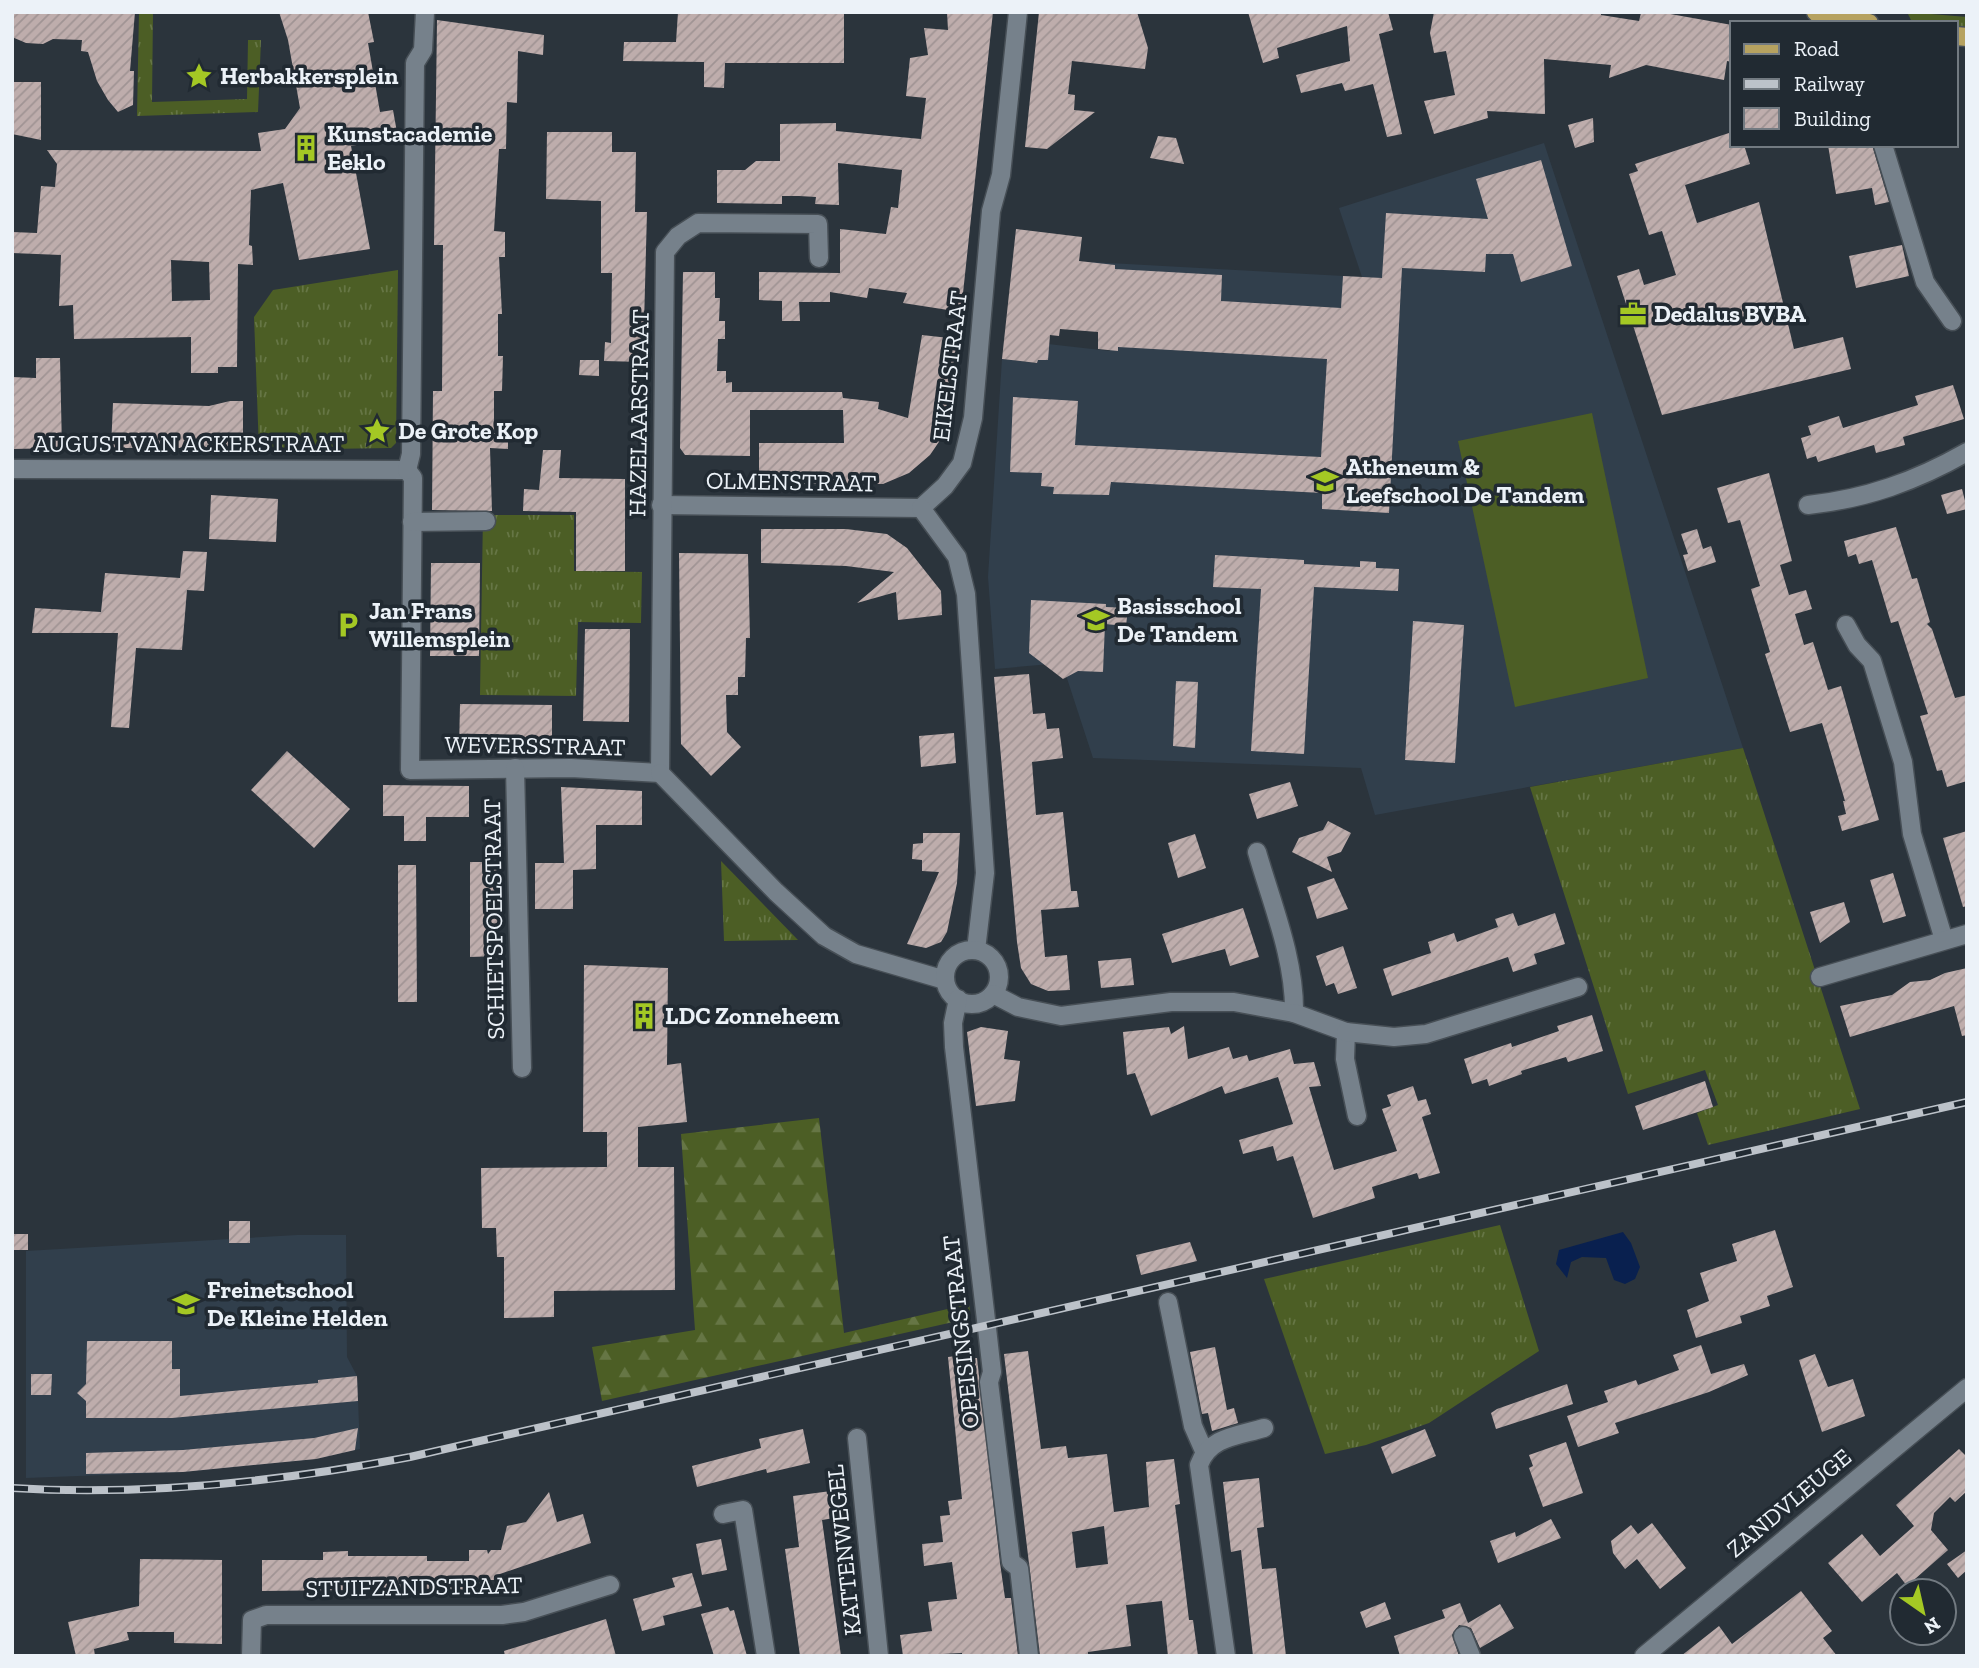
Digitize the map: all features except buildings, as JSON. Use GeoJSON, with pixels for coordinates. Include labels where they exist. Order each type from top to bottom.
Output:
{"type":"FeatureCollection","features":[{"type":"Feature","properties":{"kind":"main road"},"geometry":{"type":"LineString","coordinates":[[1816,12],[1865,20]]}},
{"type":"Feature","properties":{"kind":"street"},"geometry":{"type":"LineString","coordinates":[[425,12],[423,50],[415,63],[411,454],[407,470],[413,478],[412,522],[486,521]]}},
{"type":"Feature","properties":{"kind":"street","name":"EIKELSTRAAT"},"geometry":{"type":"LineString","coordinates":[[921,508],[945,486],[962,463],[973,418],[991,211],[1001,175],[1018,12]]}},
{"type":"Feature","properties":{"kind":"street"},"geometry":{"type":"LineString","coordinates":[[1884,147],[1925,282],[1952,321]]}},
{"type":"Feature","properties":{"kind":"street","name":"HAZELAARSTRAAT"},"geometry":{"type":"LineString","coordinates":[[660,773],[665,252],[678,236],[698,223],[818,225],[819,258]]}},
{"type":"Feature","properties":{"kind":"street"},"geometry":{"type":"LineString","coordinates":[[1808,505],[1844,501],[1926,476],[1967,452]]}},
{"type":"Feature","properties":{"kind":"street","name":"AUGUST VAN ACKERSTRAAT"},"geometry":{"type":"LineString","coordinates":[[12,469],[407,470]]}},
{"type":"Feature","properties":{"kind":"street","name":"OLMENSTRAAT"},"geometry":{"type":"LineString","coordinates":[[661,505],[921,508]]}},
{"type":"Feature","properties":{"kind":"street"},"geometry":{"type":"LineString","coordinates":[[921,508],[957,557],[966,594],[985,873],[976,950]]}},
{"type":"Feature","properties":{"kind":"street","name":"WEVERSSTRAAT"},"geometry":{"type":"LineString","coordinates":[[412,522],[410,770],[571,768],[660,773]]}},
{"type":"Feature","properties":{"kind":"street"},"geometry":{"type":"LineString","coordinates":[[1846,625],[1871,662],[1903,762],[1912,834],[1944,940]]}},
{"type":"Feature","properties":{"kind":"street","name":"SCHIETSPOELSTRAAT"},"geometry":{"type":"LineString","coordinates":[[515,768],[522,1068]]}},
{"type":"Feature","properties":{"kind":"street"},"geometry":{"type":"LineString","coordinates":[[660,773],[776,892],[824,936],[856,954],[945,980]]}},
{"type":"Feature","properties":{"kind":"street"},"geometry":{"type":"LineString","coordinates":[[1256,852],[1288,961],[1294,990],[1294,1013]]}},
{"type":"Feature","properties":{"kind":"street"},"geometry":{"type":"LineString","coordinates":[[1821,977],[1967,933]]}},
{"type":"Feature","properties":{"kind":"street"},"geometry":{"type":"LineString","coordinates":[[976,950],[994,961],[999,972],[999,983],[993,994],[983,1002],[967,1004],[949,992],[945,980],[953,958],[964,951],[976,950]]}},
{"type":"Feature","properties":{"kind":"street"},"geometry":{"type":"LineString","coordinates":[[993,994],[1018,1007],[1061,1016],[1171,1002],[1234,1002],[1294,1013],[1346,1032],[1394,1037],[1426,1034],[1578,987]]}},
{"type":"Feature","properties":{"kind":"street","name":"OPEISINGSTRAAT"},"geometry":{"type":"LineString","coordinates":[[957,999],[953,1023],[954,1047],[992,1372],[989,1382],[1011,1562],[1019,1569],[1029,1656]]}},
{"type":"Feature","properties":{"kind":"street"},"geometry":{"type":"LineString","coordinates":[[1346,1032],[1345,1059],[1357,1116]]}},
{"type":"Feature","properties":{"kind":"street"},"geometry":{"type":"LineString","coordinates":[[1168,1303],[1193,1426],[1204,1451]]}},
{"type":"Feature","properties":{"kind":"street","name":"ZANDVLEUGE"},"geometry":{"type":"LineString","coordinates":[[1644,1656],[1967,1388]]}},
{"type":"Feature","properties":{"kind":"street"},"geometry":{"type":"LineString","coordinates":[[1226,1656],[1199,1465],[1204,1451],[1214,1443],[1264,1428]]}},
{"type":"Feature","properties":{"kind":"street","name":"KATTENWEGEL"},"geometry":{"type":"LineString","coordinates":[[857,1438],[879,1656]]}},
{"type":"Feature","properties":{"kind":"street"},"geometry":{"type":"LineString","coordinates":[[723,1514],[743,1510],[766,1656]]}},
{"type":"Feature","properties":{"kind":"street","name":"STUIFZANDSTRAAT"},"geometry":{"type":"LineString","coordinates":[[251,1656],[252,1620],[266,1615],[502,1615],[524,1612],[610,1586]]}},
{"type":"Feature","properties":{"kind":"street"},"geometry":{"type":"LineString","coordinates":[[1464,1636],[1471,1656]]}},
{"type":"Feature","properties":{"kind":"shaded area","name":"Atheneum & Leefschool De Tandem"},"geometry":{"type":"Polygon","coordinates":[[[1544,143],[1743,748],[1375,815],[1361,768],[1093,758],[1062,663],[995,669],[988,577],[1002,359],[1037,363],[1039,343],[1110,351],[1091,262],[1362,277],[1339,208],[1544,143]]]}},
{"type":"Feature","properties":{"kind":"shaded area","name":"Freinetschool De Kleine Helden"},"geometry":{"type":"Polygon","coordinates":[[[297,1235],[346,1235],[347,1357],[357,1376],[360,1449],[316,1459],[183,1472],[26,1478],[26,1251],[297,1235]]]}},
{"type":"Feature","properties":{"kind":"green space"},"geometry":{"type":"Polygon","coordinates":[[[139,12],[153,12],[152,102],[247,99],[248,40],[261,40],[258,112],[137,116],[139,12]]]}},
{"type":"Feature","properties":{"kind":"green space"},"geometry":{"type":"Polygon","coordinates":[[[1907,12],[1967,17],[1967,27],[1958,26],[1958,21],[1911,20],[1907,12]]]}},
{"type":"Feature","properties":{"kind":"green space"},"geometry":{"type":"Polygon","coordinates":[[[398,270],[396,443],[391,448],[259,450],[254,317],[273,290],[398,270]]]}},
{"type":"Feature","properties":{"kind":"green space"},"geometry":{"type":"Polygon","coordinates":[[[1592,413],[1648,678],[1515,707],[1458,441],[1592,413]]]}},
{"type":"Feature","properties":{"kind":"green space"},"geometry":{"type":"Polygon","coordinates":[[[483,515],[574,515],[574,571],[642,572],[641,623],[578,622],[576,696],[480,695],[483,515]]]}},
{"type":"Feature","properties":{"kind":"green space"},"geometry":{"type":"Polygon","coordinates":[[[1743,748],[1860,1109],[1708,1145],[1697,1113],[1718,1105],[1705,1070],[1628,1094],[1530,787],[1743,748]]]}},
{"type":"Feature","properties":{"kind":"green space"},"geometry":{"type":"Polygon","coordinates":[[[721,861],[798,940],[724,941],[721,861]]]}},
{"type":"Feature","properties":{"kind":"green space"},"geometry":{"type":"Polygon","coordinates":[[[819,1118],[844,1333],[969,1304],[971,1318],[602,1401],[592,1347],[695,1330],[681,1134],[819,1118]]]}},
{"type":"Feature","properties":{"kind":"green space"},"geometry":{"type":"Polygon","coordinates":[[[1500,1225],[1539,1351],[1429,1423],[1366,1445],[1325,1454],[1264,1279],[1500,1225]]]}},
{"type":"Feature","properties":{"kind":"water"},"geometry":{"type":"Polygon","coordinates":[[[1623,1232],[1631,1243],[1640,1267],[1635,1279],[1625,1284],[1614,1280],[1606,1258],[1582,1257],[1571,1262],[1567,1278],[1556,1264],[1559,1250],[1623,1232]]]}},
{"type":"Feature","properties":{"kind":"railway"},"geometry":{"type":"LineString","coordinates":[[12,1488],[112,1490],[212,1485],[311,1474],[410,1457],[1967,1102]]}},
{"type":"Feature","properties":{"kind":"place","name":"Herbakkersplein"},"geometry":{"type":"Point","coordinates":[199,76]}},
{"type":"Feature","properties":{"kind":"place","name":"Kunstacademie Eeklo"},"geometry":{"type":"Point","coordinates":[306,148]}},
{"type":"Feature","properties":{"kind":"place","name":"Dedalus BVBA"},"geometry":{"type":"Point","coordinates":[1633,314]}},
{"type":"Feature","properties":{"kind":"place","name":"De Grote Kop"},"geometry":{"type":"Point","coordinates":[377,431]}},
{"type":"Feature","properties":{"kind":"place","name":"Atheneum & Leefschool De Tandem"},"geometry":{"type":"Point","coordinates":[1325,481]}},
{"type":"Feature","properties":{"kind":"place","name":"Basisschool De Tandem"},"geometry":{"type":"Point","coordinates":[1096,620]}},
{"type":"Feature","properties":{"kind":"place","name":"Jan Frans Willemsplein"},"geometry":{"type":"Point","coordinates":[348,625]}},
{"type":"Feature","properties":{"kind":"place","name":"LDC Zonneheem"},"geometry":{"type":"Point","coordinates":[644,1016]}},
{"type":"Feature","properties":{"kind":"place","name":"Freinetschool De Kleine Helden"},"geometry":{"type":"Point","coordinates":[186,1304]}}]}
